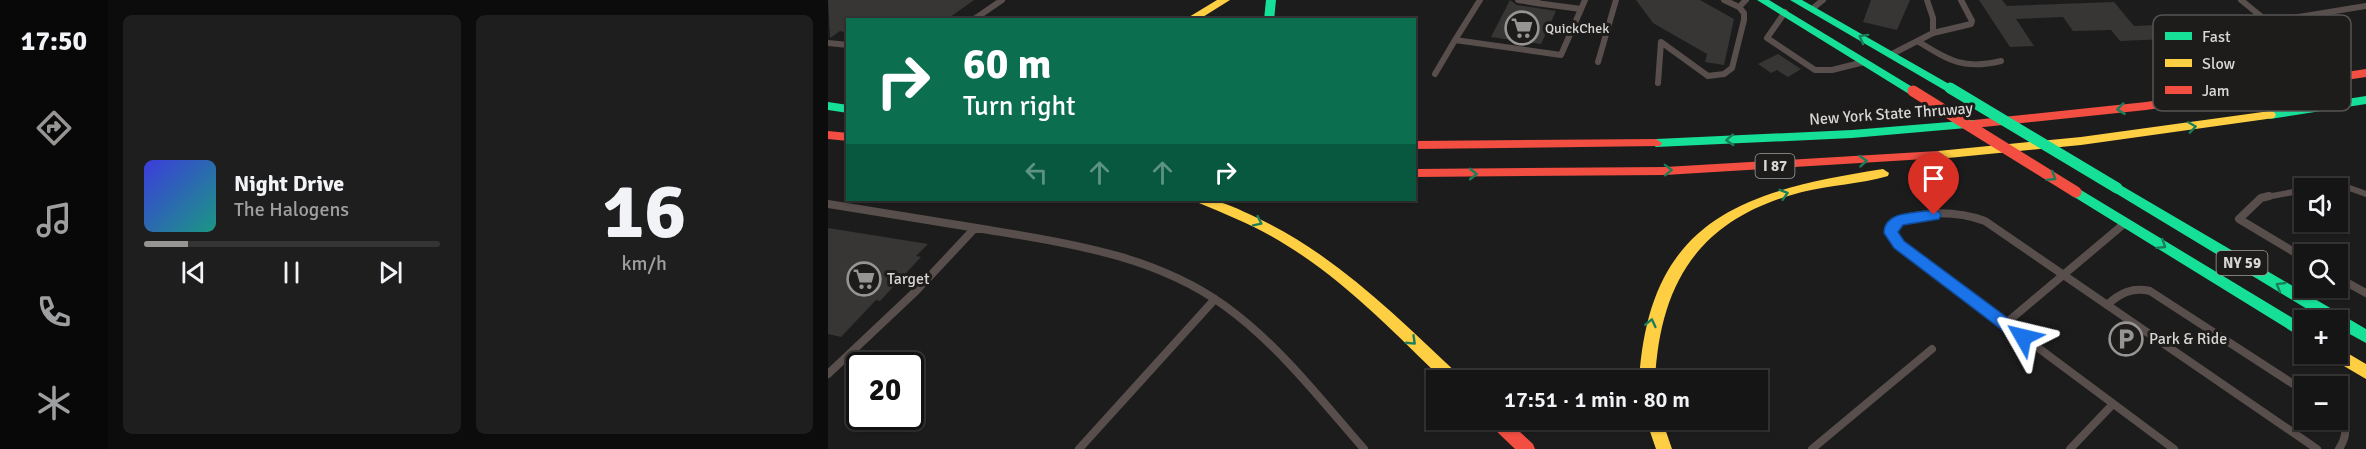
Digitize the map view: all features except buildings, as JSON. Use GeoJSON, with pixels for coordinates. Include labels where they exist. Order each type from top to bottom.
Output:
{"type":"FeatureCollection","features":[{"type":"Feature","properties":{"kind":"main road"},"geometry":{"type":"LineString","coordinates":[[1193,18],[1225,0]]}},
{"type":"Feature","properties":{"kind":"main road"},"geometry":{"type":"LineString","coordinates":[[1269,18],[1271,0]]}},
{"type":"Feature","properties":{"kind":"main road","name":"NY 59"},"geometry":{"type":"LineString","coordinates":[[1762,0],[1867,62],[2294,327]]}},
{"type":"Feature","properties":{"kind":"main road","name":"NY 59"},"geometry":{"type":"LineString","coordinates":[[1795,0],[1950,88],[2366,337]]}},
{"type":"Feature","properties":{"kind":"main road"},"geometry":{"type":"LineString","coordinates":[[2351,67],[2366,64]]}},
{"type":"Feature","properties":{"kind":"main road","name":"New York State Thruway"},"geometry":{"type":"LineString","coordinates":[[2351,75],[2366,73]]}},
{"type":"Feature","properties":{"kind":"main road"},"geometry":{"type":"LineString","coordinates":[[828,94],[846,95]]}},
{"type":"Feature","properties":{"kind":"main road","name":"I 87"},"geometry":{"type":"LineString","coordinates":[[2351,102],[2366,100]]}},
{"type":"Feature","properties":{"kind":"main road","name":"New York State Thruway"},"geometry":{"type":"LineString","coordinates":[[1416,145],[1646,144],[1808,136],[1953,126],[2153,104]]}},
{"type":"Feature","properties":{"kind":"main road"},"geometry":{"type":"LineString","coordinates":[[828,106],[846,109]]}},
{"type":"Feature","properties":{"kind":"main road","name":"I 87"},"geometry":{"type":"LineString","coordinates":[[1416,173],[1592,172],[1761,167],[1926,156],[2134,135],[2293,111]]}},
{"type":"Feature","properties":{"kind":"main road"},"geometry":{"type":"LineString","coordinates":[[1425,130],[1646,144]]}},
{"type":"Feature","properties":{"kind":"main road"},"geometry":{"type":"LineString","coordinates":[[828,135],[846,137]]}},
{"type":"Feature","properties":{"kind":"main road"},"geometry":{"type":"LineString","coordinates":[[1647,370],[1650,326],[1664,285],[1679,262],[1698,241],[1744,208],[1772,197],[1839,181],[2134,135]]}},
{"type":"Feature","properties":{"kind":"main road"},"geometry":{"type":"LineString","coordinates":[[1206,201],[1265,226],[1317,257],[1365,296],[1443,370]]}},
{"type":"Feature","properties":{"kind":"main road"},"geometry":{"type":"LineString","coordinates":[[2348,361],[2366,372]]}},
{"type":"Feature","properties":{"kind":"main road"},"geometry":{"type":"LineString","coordinates":[[1506,430],[1528,449]]}},
{"type":"Feature","properties":{"kind":"main road"},"geometry":{"type":"LineString","coordinates":[[1657,430],[1664,449]]}},
{"type":"Feature","properties":{"kind":"lane"},"geometry":{"type":"LineString","coordinates":[[976,18],[1002,0]]}},
{"type":"Feature","properties":{"kind":"lane"},"geometry":{"type":"LineString","coordinates":[[1435,74],[1480,0]]}},
{"type":"Feature","properties":{"kind":"lane"},"geometry":{"type":"LineString","coordinates":[[1518,0],[1581,9]]}},
{"type":"Feature","properties":{"kind":"lane"},"geometry":{"type":"LineString","coordinates":[[1455,40],[1561,55],[1585,0]]}},
{"type":"Feature","properties":{"kind":"lane"},"geometry":{"type":"LineString","coordinates":[[1598,63],[1606,28],[1616,0]]}},
{"type":"Feature","properties":{"kind":"lane"},"geometry":{"type":"LineString","coordinates":[[1658,83],[1661,42],[1708,76],[1724,74],[1732,68],[1744,13],[1739,7],[1724,0]]}},
{"type":"Feature","properties":{"kind":"lane"},"geometry":{"type":"LineString","coordinates":[[1739,7],[1746,0]]}},
{"type":"Feature","properties":{"kind":"lane"},"geometry":{"type":"LineString","coordinates":[[1812,9],[1823,0]]}},
{"type":"Feature","properties":{"kind":"lane"},"geometry":{"type":"LineString","coordinates":[[1927,0],[1933,18],[1933,33]]}},
{"type":"Feature","properties":{"kind":"lane"},"geometry":{"type":"LineString","coordinates":[[1892,54],[1933,33],[1971,24],[1972,21],[1961,0]]}},
{"type":"Feature","properties":{"kind":"lane"},"geometry":{"type":"LineString","coordinates":[[2241,0],[2259,15]]}},
{"type":"Feature","properties":{"kind":"lane"},"geometry":{"type":"LineString","coordinates":[[2311,15],[2366,6]]}},
{"type":"Feature","properties":{"kind":"lane"},"geometry":{"type":"LineString","coordinates":[[1785,12],[1767,38],[1815,70],[1832,70],[1867,62]]}},
{"type":"Feature","properties":{"kind":"lane"},"geometry":{"type":"LineString","coordinates":[[1919,42],[1961,65],[1974,67],[2001,61]]}},
{"type":"Feature","properties":{"kind":"lane"},"geometry":{"type":"LineString","coordinates":[[828,43],[846,45]]}},
{"type":"Feature","properties":{"kind":"lane"},"geometry":{"type":"LineString","coordinates":[[2348,188],[2366,194]]}},
{"type":"Feature","properties":{"kind":"lane"},"geometry":{"type":"LineString","coordinates":[[2294,192],[2261,198],[2239,219],[2294,252]]}},
{"type":"Feature","properties":{"kind":"lane"},"geometry":{"type":"LineString","coordinates":[[828,204],[1069,243],[1118,255],[1162,271],[1215,299],[1266,341],[1364,449]]}},
{"type":"Feature","properties":{"kind":"lane"},"geometry":{"type":"LineString","coordinates":[[2174,449],[1899,244],[1891,233],[1894,223],[1905,218],[1934,215],[1966,215],[1979,218],[2317,449]]}},
{"type":"Feature","properties":{"kind":"lane"},"geometry":{"type":"LineString","coordinates":[[2005,324],[2126,222]]}},
{"type":"Feature","properties":{"kind":"lane"},"geometry":{"type":"LineString","coordinates":[[828,374],[908,300],[975,228]]}},
{"type":"Feature","properties":{"kind":"lane"},"geometry":{"type":"LineString","coordinates":[[2348,283],[2366,293]]}},
{"type":"Feature","properties":{"kind":"lane"},"geometry":{"type":"LineString","coordinates":[[2108,305],[2125,291],[2136,289],[2150,291],[2294,385]]}},
{"type":"Feature","properties":{"kind":"lane"},"geometry":{"type":"LineString","coordinates":[[1079,449],[1215,299]]}},
{"type":"Feature","properties":{"kind":"lane"},"geometry":{"type":"LineString","coordinates":[[1812,449],[1932,349]]}},
{"type":"Feature","properties":{"kind":"lane"},"geometry":{"type":"LineString","coordinates":[[2070,449],[2114,404]]}},
{"type":"Feature","properties":{"kind":"lane"},"geometry":{"type":"LineString","coordinates":[[2339,449],[2347,436],[2347,430]]}},
{"type":"Feature","properties":{"kind":"traffic: fast"},"geometry":{"type":"LineString","coordinates":[[1269,18],[1271,0]]}},
{"type":"Feature","properties":{"kind":"traffic: fast"},"geometry":{"type":"LineString","coordinates":[[1762,0],[1913,91]]}},
{"type":"Feature","properties":{"kind":"traffic: fast"},"geometry":{"type":"LineString","coordinates":[[1795,0],[1950,88]]}},
{"type":"Feature","properties":{"kind":"traffic: fast"},"geometry":{"type":"LineString","coordinates":[[1950,88],[2117,188]]}},
{"type":"Feature","properties":{"kind":"traffic: fast"},"geometry":{"type":"LineString","coordinates":[[2351,102],[2366,100]]}},
{"type":"Feature","properties":{"kind":"traffic: fast"},"geometry":{"type":"LineString","coordinates":[[828,106],[846,109]]}},
{"type":"Feature","properties":{"kind":"traffic: fast"},"geometry":{"type":"LineString","coordinates":[[2270,115],[2296,111]]}},
{"type":"Feature","properties":{"kind":"traffic: fast"},"geometry":{"type":"LineString","coordinates":[[1656,143],[1852,134],[1974,124]]}},
{"type":"Feature","properties":{"kind":"traffic: fast"},"geometry":{"type":"LineString","coordinates":[[2117,188],[2366,337]]}},
{"type":"Feature","properties":{"kind":"traffic: fast"},"geometry":{"type":"LineString","coordinates":[[2076,192],[2294,327]]}},
{"type":"Feature","properties":{"kind":"traffic: slow"},"geometry":{"type":"LineString","coordinates":[[1193,18],[1225,0]]}},
{"type":"Feature","properties":{"kind":"traffic: slow"},"geometry":{"type":"LineString","coordinates":[[1938,155],[2081,141],[2270,115]]}},
{"type":"Feature","properties":{"kind":"traffic: slow"},"geometry":{"type":"LineString","coordinates":[[1648,370],[1654,323],[1662,297],[1689,251],[1708,232],[1731,216],[1773,196],[1819,184],[1883,173]]}},
{"type":"Feature","properties":{"kind":"traffic: slow"},"geometry":{"type":"LineString","coordinates":[[1206,201],[1275,232],[1324,264],[1369,301],[1442,370]]}},
{"type":"Feature","properties":{"kind":"traffic: slow"},"geometry":{"type":"LineString","coordinates":[[2348,361],[2366,372]]}},
{"type":"Feature","properties":{"kind":"traffic: slow"},"geometry":{"type":"LineString","coordinates":[[1657,430],[1664,449]]}},
{"type":"Feature","properties":{"kind":"traffic: jam"},"geometry":{"type":"LineString","coordinates":[[2351,75],[2366,73]]}},
{"type":"Feature","properties":{"kind":"traffic: jam"},"geometry":{"type":"LineString","coordinates":[[1913,91],[2076,192]]}},
{"type":"Feature","properties":{"kind":"traffic: jam"},"geometry":{"type":"LineString","coordinates":[[1974,124],[2153,105]]}},
{"type":"Feature","properties":{"kind":"traffic: jam"},"geometry":{"type":"LineString","coordinates":[[828,135],[846,137]]}},
{"type":"Feature","properties":{"kind":"traffic: jam"},"geometry":{"type":"LineString","coordinates":[[1416,145],[1656,143]]}},
{"type":"Feature","properties":{"kind":"traffic: jam"},"geometry":{"type":"LineString","coordinates":[[1416,173],[1665,171],[1938,155]]}},
{"type":"Feature","properties":{"kind":"traffic: jam"},"geometry":{"type":"LineString","coordinates":[[1507,430],[1527,449]]}},
{"type":"Feature","properties":{"kind":"place","name":"QuickChek"},"geometry":{"type":"Point","coordinates":[1522,28]}},
{"type":"Feature","properties":{"kind":"place","name":"Target"},"geometry":{"type":"Point","coordinates":[864,279]}},
{"type":"Feature","properties":{"kind":"place","name":"Park & Ride"},"geometry":{"type":"Point","coordinates":[2126,339]}},
{"type":"Feature","properties":{"kind":"route"},"geometry":{"type":"LineString","coordinates":[[1934,215],[1905,218],[1894,223],[1891,233],[1894,239],[2023,337]]}}]}
